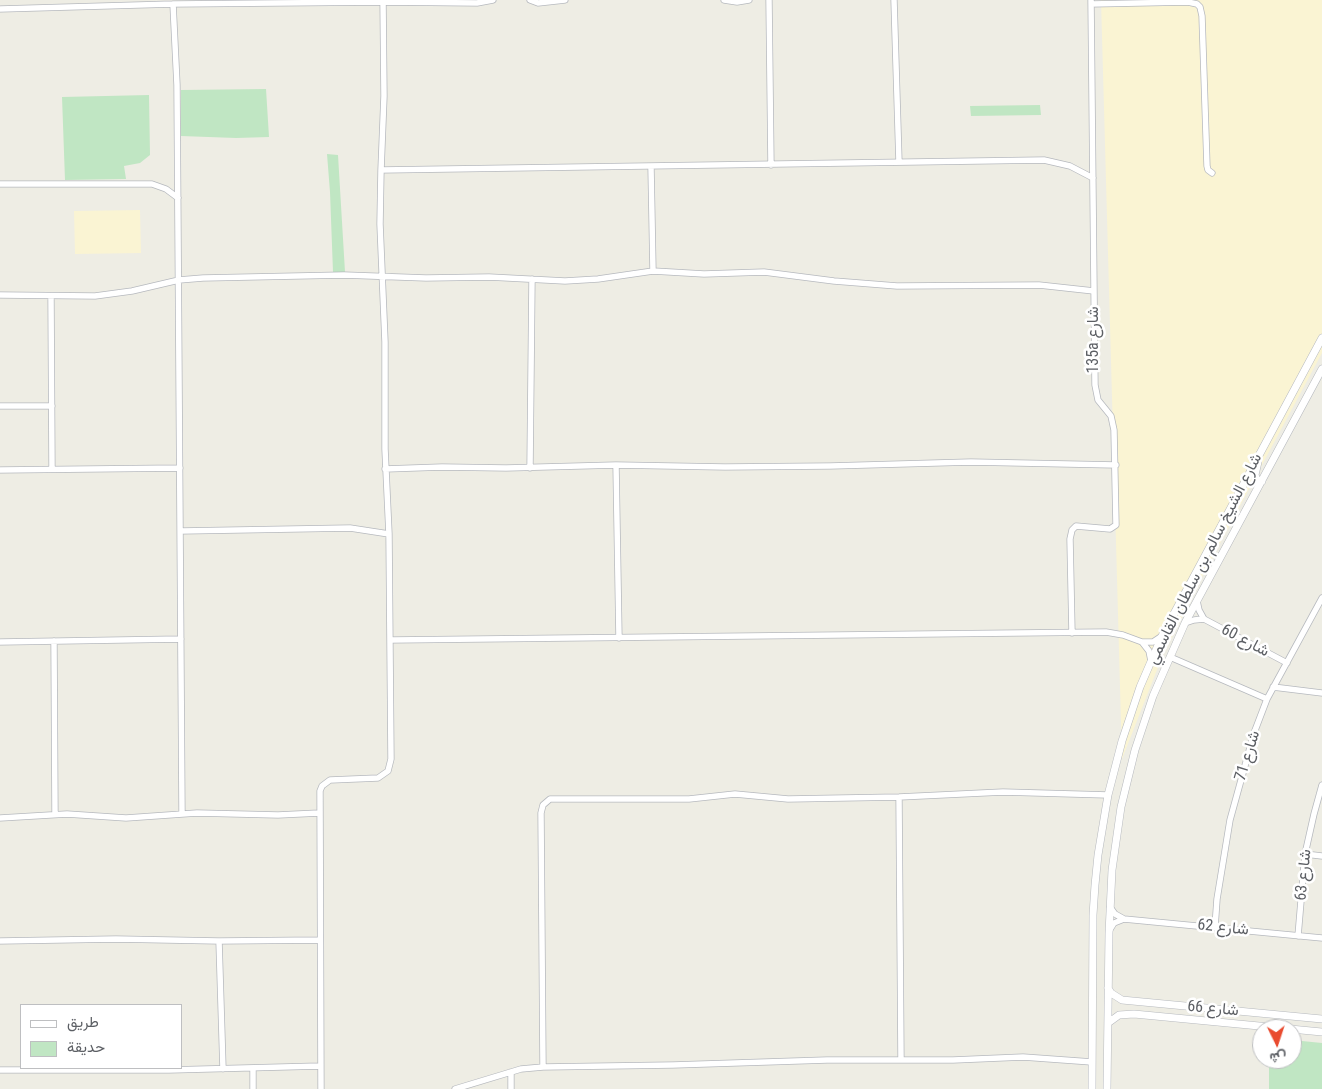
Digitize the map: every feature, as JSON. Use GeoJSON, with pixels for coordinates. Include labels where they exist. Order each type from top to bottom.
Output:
{"type":"FeatureCollection","features":[{"type":"Feature","properties":{"kind":"street"},"geometry":{"type":"LineString","coordinates":[[0,9],[383,1],[477,3],[493,0]]}},
{"type":"Feature","properties":{"kind":"street"},"geometry":{"type":"LineString","coordinates":[[530,0],[542,3],[565,0]]}},
{"type":"Feature","properties":{"kind":"street"},"geometry":{"type":"LineString","coordinates":[[724,0],[737,2],[749,0]]}},
{"type":"Feature","properties":{"kind":"street"},"geometry":{"type":"LineString","coordinates":[[769,0],[771,165]]}},
{"type":"Feature","properties":{"kind":"street"},"geometry":{"type":"LineString","coordinates":[[894,0],[899,162]]}},
{"type":"Feature","properties":{"kind":"street"},"geometry":{"type":"LineString","coordinates":[[321,1089],[320,791],[325,782],[335,779],[378,778],[388,771],[391,751],[389,534],[385,469],[385,350],[380,224],[384,96],[383,1]]}},
{"type":"Feature","properties":{"kind":"street"},"geometry":{"type":"LineString","coordinates":[[1091,2],[1188,2],[1197,4],[1200,7],[1202,16],[1208,168],[1212,173]]}},
{"type":"Feature","properties":{"kind":"street","name":"135a شارع"},"geometry":{"type":"LineString","coordinates":[[1072,633],[1070,538],[1072,530],[1076,526],[1110,529],[1116,525],[1116,465],[1113,423],[1111,416],[1098,400],[1095,385],[1091,2]]}},
{"type":"Feature","properties":{"kind":"street"},"geometry":{"type":"LineString","coordinates":[[173,4],[177,85],[182,813]]}},
{"type":"Feature","properties":{"kind":"street"},"geometry":{"type":"LineString","coordinates":[[381,170],[1044,160],[1070,166],[1093,178]]}},
{"type":"Feature","properties":{"kind":"street"},"geometry":{"type":"LineString","coordinates":[[651,167],[653,271]]}},
{"type":"Feature","properties":{"kind":"street"},"geometry":{"type":"LineString","coordinates":[[0,184],[152,184],[166,188],[178,198]]}},
{"type":"Feature","properties":{"kind":"street"},"geometry":{"type":"LineString","coordinates":[[0,296],[95,296],[116,294],[179,280],[226,277],[383,276],[582,280],[653,271],[704,274],[764,272],[843,282],[897,286],[1039,285],[1094,291]]}},
{"type":"Feature","properties":{"kind":"street"},"geometry":{"type":"LineString","coordinates":[[530,468],[532,279]]}},
{"type":"Feature","properties":{"kind":"street"},"geometry":{"type":"LineString","coordinates":[[51,296],[52,469]]}},
{"type":"Feature","properties":{"kind":"street","name":"شارع الشيخ سالم بن سلطان القاسمي"},"geometry":{"type":"LineString","coordinates":[[1092,1089],[1094,900],[1098,855],[1108,795],[1122,740],[1162,636],[1322,338]]}},
{"type":"Feature","properties":{"kind":"street","name":"شارع الشيخ سالم بن سلطان القاسمي"},"geometry":{"type":"LineString","coordinates":[[1107,1089],[1108,933],[1115,842],[1127,780],[1144,720],[1170,656],[1197,599],[1322,369]]}},
{"type":"Feature","properties":{"kind":"street"},"geometry":{"type":"LineString","coordinates":[[0,406],[52,406]]}},
{"type":"Feature","properties":{"kind":"street"},"geometry":{"type":"LineString","coordinates":[[1261,450],[1254,475],[1257,480],[1262,481]]}},
{"type":"Feature","properties":{"kind":"street"},"geometry":{"type":"LineString","coordinates":[[385,469],[442,467],[530,468],[616,465],[726,467],[971,462],[1116,465]]}},
{"type":"Feature","properties":{"kind":"street"},"geometry":{"type":"LineString","coordinates":[[616,465],[619,638]]}},
{"type":"Feature","properties":{"kind":"street"},"geometry":{"type":"LineString","coordinates":[[0,470],[180,468]]}},
{"type":"Feature","properties":{"kind":"street"},"geometry":{"type":"LineString","coordinates":[[181,531],[350,528],[389,534]]}},
{"type":"Feature","properties":{"kind":"street","name":"شارع 71"},"geometry":{"type":"LineString","coordinates":[[1215,927],[1217,899],[1230,820],[1245,762],[1267,699],[1322,598]]}},
{"type":"Feature","properties":{"kind":"street","name":"شارع 60"},"geometry":{"type":"LineString","coordinates":[[1197,599],[1198,610],[1204,619],[1286,663]]}},
{"type":"Feature","properties":{"kind":"street"},"geometry":{"type":"LineString","coordinates":[[1314,613],[1322,614]]}},
{"type":"Feature","properties":{"kind":"street","name":"شارع 60"},"geometry":{"type":"LineString","coordinates":[[1185,623],[1204,619]]}},
{"type":"Feature","properties":{"kind":"street"},"geometry":{"type":"LineString","coordinates":[[391,640],[1118,633],[1142,642],[1153,642],[1162,636]]}},
{"type":"Feature","properties":{"kind":"street"},"geometry":{"type":"LineString","coordinates":[[0,642],[181,639]]}},
{"type":"Feature","properties":{"kind":"street"},"geometry":{"type":"LineString","coordinates":[[54,641],[55,814]]}},
{"type":"Feature","properties":{"kind":"street"},"geometry":{"type":"LineString","coordinates":[[1142,642],[1149,651],[1151,662]]}},
{"type":"Feature","properties":{"kind":"street"},"geometry":{"type":"LineString","coordinates":[[1170,656],[1267,699]]}},
{"type":"Feature","properties":{"kind":"street"},"geometry":{"type":"LineString","coordinates":[[1273,688],[1322,693]]}},
{"type":"Feature","properties":{"kind":"street","name":"شارع 63"},"geometry":{"type":"LineString","coordinates":[[1298,936],[1305,854],[1322,785]]}},
{"type":"Feature","properties":{"kind":"street"},"geometry":{"type":"LineString","coordinates":[[543,1067],[541,809],[546,802],[554,799],[689,799],[735,794],[788,799],[899,797],[1003,792],[1108,795]]}},
{"type":"Feature","properties":{"kind":"street"},"geometry":{"type":"LineString","coordinates":[[899,797],[901,1060]]}},
{"type":"Feature","properties":{"kind":"street"},"geometry":{"type":"LineString","coordinates":[[0,818],[55,814],[126,818],[182,813],[278,815],[320,813]]}},
{"type":"Feature","properties":{"kind":"street"},"geometry":{"type":"LineString","coordinates":[[1305,854],[1322,856]]}},
{"type":"Feature","properties":{"kind":"street"},"geometry":{"type":"LineString","coordinates":[[1109,904],[1115,914],[1124,918]]}},
{"type":"Feature","properties":{"kind":"street"},"geometry":{"type":"LineString","coordinates":[[1108,933],[1114,924],[1124,918]]}},
{"type":"Feature","properties":{"kind":"street","name":"شارع 62"},"geometry":{"type":"LineString","coordinates":[[1124,918],[1322,938]]}},
{"type":"Feature","properties":{"kind":"street"},"geometry":{"type":"LineString","coordinates":[[0,941],[116,939],[320,940]]}},
{"type":"Feature","properties":{"kind":"street"},"geometry":{"type":"LineString","coordinates":[[219,941],[223,1069]]}},
{"type":"Feature","properties":{"kind":"street","name":"شارع 66"},"geometry":{"type":"LineString","coordinates":[[1108,988],[1122,1000],[1322,1019]]}},
{"type":"Feature","properties":{"kind":"street"},"geometry":{"type":"LineString","coordinates":[[1134,1014],[1130,1008],[1133,1004],[1147,1003]]}},
{"type":"Feature","properties":{"kind":"street","name":"شارع 66"},"geometry":{"type":"LineString","coordinates":[[1108,1023],[1119,1015],[1134,1014],[1322,1032]]}},
{"type":"Feature","properties":{"kind":"street"},"geometry":{"type":"LineString","coordinates":[[455,1089],[480,1083],[511,1072],[543,1067],[813,1060],[953,1060],[1023,1057],[1092,1062]]}},
{"type":"Feature","properties":{"kind":"street"},"geometry":{"type":"LineString","coordinates":[[0,1070],[223,1069],[320,1066]]}},
{"type":"Feature","properties":{"kind":"street"},"geometry":{"type":"LineString","coordinates":[[253,1068],[254,1089]]}},
{"type":"Feature","properties":{"kind":"street"},"geometry":{"type":"LineString","coordinates":[[511,1072],[511,1089]]}},
{"type":"Feature","properties":{"kind":"green space"},"geometry":{"type":"Polygon","coordinates":[[[266,89],[269,137],[181,136],[181,90],[266,89]]]}},
{"type":"Feature","properties":{"kind":"green space"},"geometry":{"type":"Polygon","coordinates":[[[149,95],[150,155],[140,163],[124,166],[126,179],[65,180],[62,97],[149,95]]]}},
{"type":"Feature","properties":{"kind":"green space"},"geometry":{"type":"Polygon","coordinates":[[[1040,105],[1041,115],[971,116],[970,106],[1040,105]]]}},
{"type":"Feature","properties":{"kind":"green space"},"geometry":{"type":"Polygon","coordinates":[[[327,154],[338,155],[345,272],[333,272],[327,154]]]}},
{"type":"Feature","properties":{"kind":"green space"},"geometry":{"type":"Polygon","coordinates":[[[1302,1041],[1322,1043],[1322,1089],[1269,1089],[1269,1069],[1302,1069],[1302,1041]]]}},
{"type":"Feature","properties":{"kind":"sand"},"geometry":{"type":"Polygon","coordinates":[[[1101,0],[1322,0],[1322,353],[1203,575],[1162,657],[1122,759],[1101,0]]]}},
{"type":"Feature","properties":{"kind":"sand"},"geometry":{"type":"Polygon","coordinates":[[[140,210],[141,253],[75,254],[74,211],[140,210]]]}}]}
